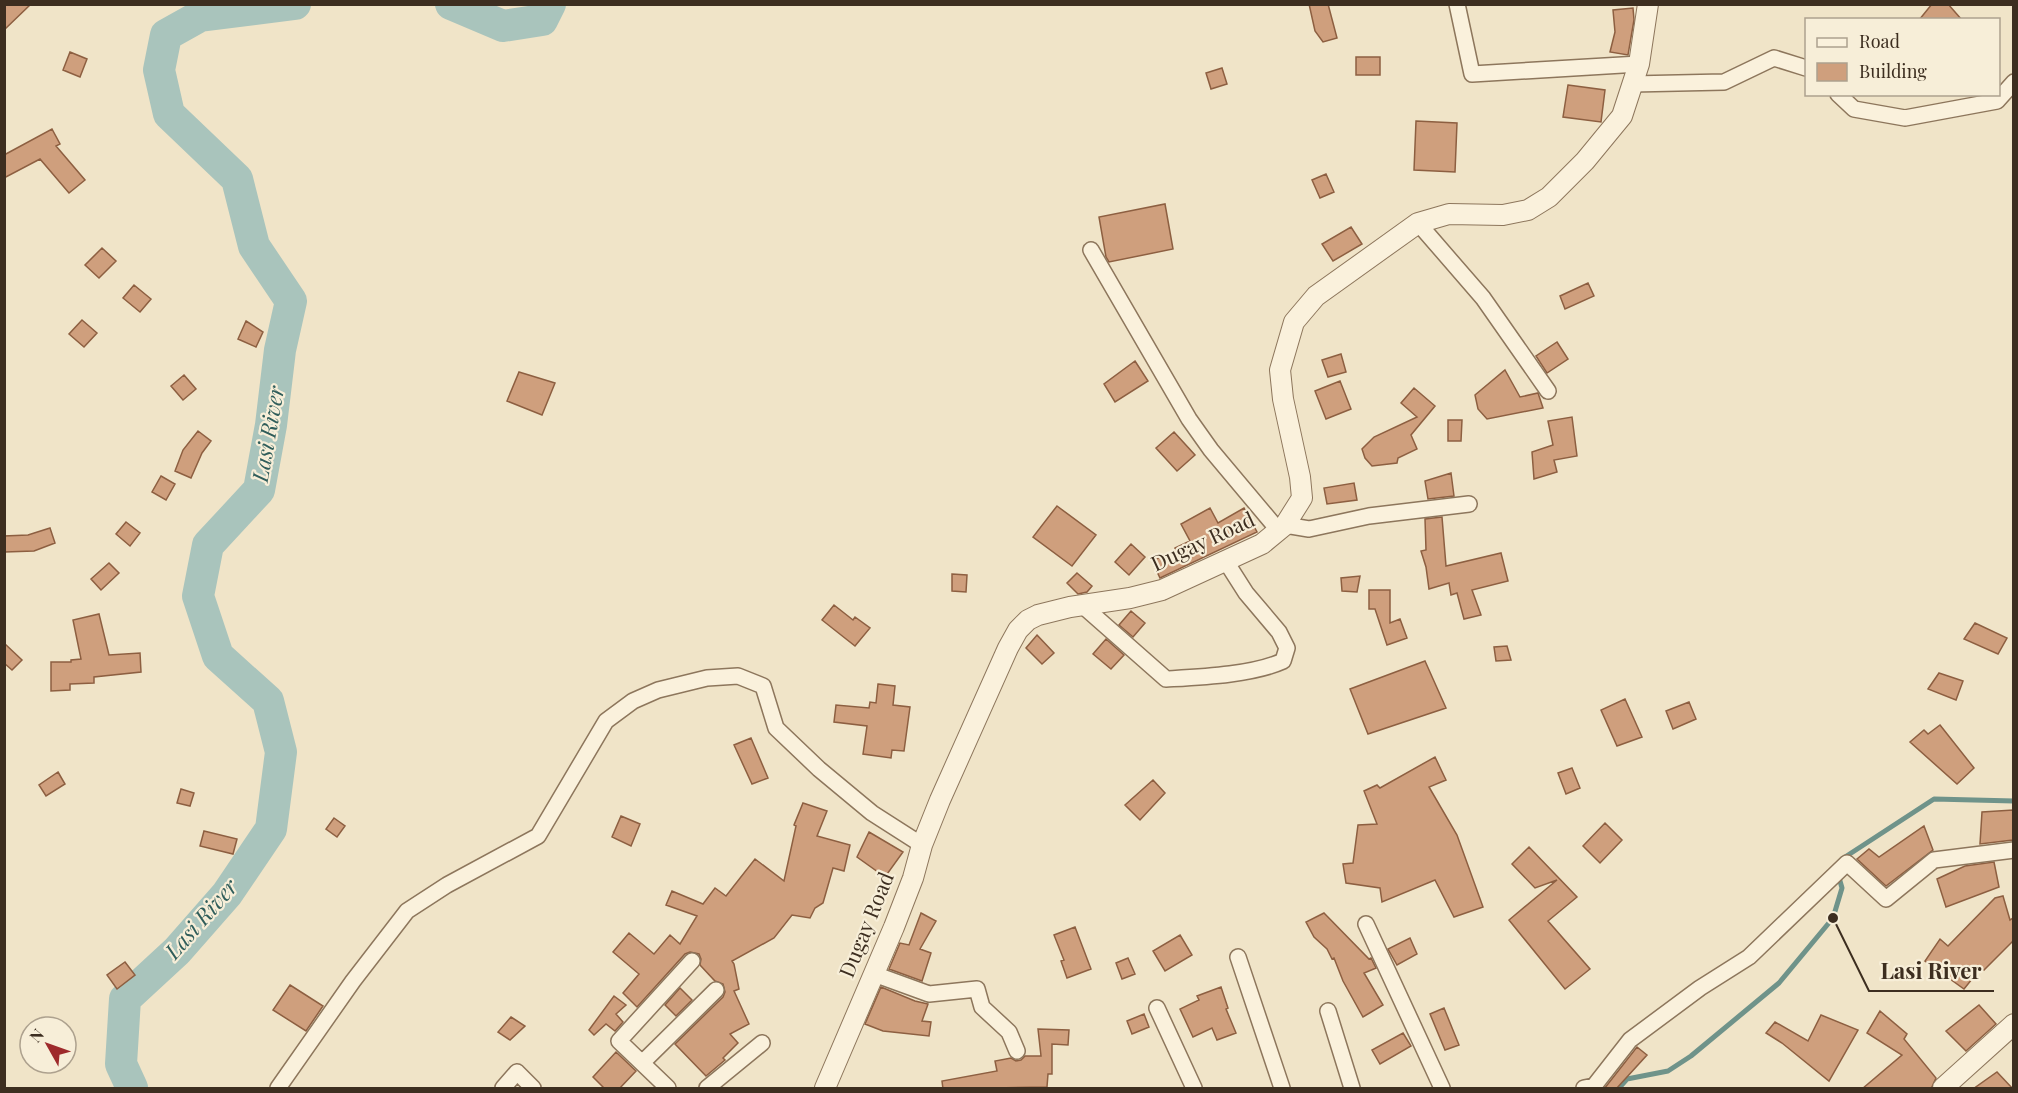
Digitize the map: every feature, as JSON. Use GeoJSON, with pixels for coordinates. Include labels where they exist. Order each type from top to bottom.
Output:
{"type":"FeatureCollection","features":[{"type":"Feature","properties":{"kind":"street"},"geometry":{"type":"LineString","coordinates":[[1457,4],[1472,74],[1639,64]]}},
{"type":"Feature","properties":{"kind":"street","name":"Dugay Road"},"geometry":{"type":"LineString","coordinates":[[825,1089],[913,878],[922,845],[1018,630],[1028,620],[1038,615],[1162,590],[1262,544],[1282,528],[1302,498],[1300,477],[1283,399],[1280,370],[1287,339],[1294,322],[1316,296],[1418,223],[1449,214],[1503,215],[1528,210],[1549,197],[1585,162],[1622,116],[1639,64],[1648,4]]}},
{"type":"Feature","properties":{"kind":"street"},"geometry":{"type":"LineString","coordinates":[[1632,84],[1724,82],[1774,58],[1805,68]]}},
{"type":"Feature","properties":{"kind":"street"},"geometry":{"type":"LineString","coordinates":[[1840,96],[1854,109],[1905,118],[1997,101],[2013,82]]}},
{"type":"Feature","properties":{"kind":"street"},"geometry":{"type":"LineString","coordinates":[[1418,223],[1484,298],[1548,391]]}},
{"type":"Feature","properties":{"kind":"street"},"geometry":{"type":"LineString","coordinates":[[1091,250],[1189,419],[1211,450],[1282,528],[1309,529],[1369,516],[1469,504]]}},
{"type":"Feature","properties":{"kind":"street"},"geometry":{"type":"LineString","coordinates":[[1082,605],[1166,680],[1260,668],[1283,661],[1287,648],[1280,632],[1246,593],[1225,560]]}},
{"type":"Feature","properties":{"kind":"street"},"geometry":{"type":"LineString","coordinates":[[278,1089],[353,981],[406,911],[447,885],[538,836],[606,722],[633,701],[658,690],[707,678],[738,676],[763,686],[776,728],[819,769],[872,813],[922,845]]}},
{"type":"Feature","properties":{"kind":"street"},"geometry":{"type":"LineString","coordinates":[[1584,1089],[1594,1086],[1630,1040],[1700,988],[1749,957],[1847,863],[1886,899],[1934,860],[2013,850]]}},
{"type":"Feature","properties":{"kind":"street"},"geometry":{"type":"LineString","coordinates":[[1366,924],[1442,1089]]}},
{"type":"Feature","properties":{"kind":"street"},"geometry":{"type":"LineString","coordinates":[[1238,957],[1282,1089]]}},
{"type":"Feature","properties":{"kind":"street"},"geometry":{"type":"LineString","coordinates":[[668,1089],[619,1041],[692,961]]}},
{"type":"Feature","properties":{"kind":"street"},"geometry":{"type":"LineString","coordinates":[[874,974],[929,994],[977,989],[982,1007],[1009,1032],[1017,1051]]}},
{"type":"Feature","properties":{"kind":"street"},"geometry":{"type":"LineString","coordinates":[[642,1063],[716,990]]}},
{"type":"Feature","properties":{"kind":"street"},"geometry":{"type":"LineString","coordinates":[[1157,1008],[1194,1089]]}},
{"type":"Feature","properties":{"kind":"street"},"geometry":{"type":"LineString","coordinates":[[1328,1011],[1352,1089]]}},
{"type":"Feature","properties":{"kind":"street"},"geometry":{"type":"LineString","coordinates":[[1943,1089],[2013,1024]]}},
{"type":"Feature","properties":{"kind":"street"},"geometry":{"type":"LineString","coordinates":[[707,1089],[762,1043]]}},
{"type":"Feature","properties":{"kind":"street"},"geometry":{"type":"LineString","coordinates":[[503,1089],[517,1072],[533,1089]]}},
{"type":"Feature","properties":{"kind":"building"},"geometry":{"type":"Polygon","coordinates":[[[4,4],[31,4],[4,30],[4,4]]]}},
{"type":"Feature","properties":{"kind":"building"},"geometry":{"type":"Polygon","coordinates":[[[1309,4],[1328,4],[1337,38],[1323,42],[1315,31],[1309,4]]]}},
{"type":"Feature","properties":{"kind":"building"},"geometry":{"type":"Polygon","coordinates":[[[1932,4],[1948,4],[1960,18],[1921,18],[1932,4]]]}},
{"type":"Feature","properties":{"kind":"building"},"geometry":{"type":"Polygon","coordinates":[[[1633,8],[1634,20],[1628,55],[1610,52],[1615,32],[1613,10],[1633,8]]]}},
{"type":"Feature","properties":{"kind":"building"},"geometry":{"type":"Polygon","coordinates":[[[70,52],[87,59],[80,77],[63,70],[70,52]]]}},
{"type":"Feature","properties":{"kind":"building"},"geometry":{"type":"Polygon","coordinates":[[[1356,57],[1380,57],[1380,75],[1356,75],[1356,57]]]}},
{"type":"Feature","properties":{"kind":"building"},"geometry":{"type":"Polygon","coordinates":[[[1222,68],[1227,84],[1211,89],[1206,73],[1222,68]]]}},
{"type":"Feature","properties":{"kind":"building"},"geometry":{"type":"Polygon","coordinates":[[[1568,85],[1605,90],[1601,122],[1563,117],[1568,85]]]}},
{"type":"Feature","properties":{"kind":"building"},"geometry":{"type":"Polygon","coordinates":[[[1416,121],[1457,123],[1455,172],[1414,170],[1416,121]]]}},
{"type":"Feature","properties":{"kind":"building"},"geometry":{"type":"Polygon","coordinates":[[[52,129],[60,144],[56,146],[85,180],[69,193],[40,159],[4,178],[4,155],[52,129]]]}},
{"type":"Feature","properties":{"kind":"building"},"geometry":{"type":"Polygon","coordinates":[[[1326,174],[1334,192],[1320,198],[1312,180],[1326,174]]]}},
{"type":"Feature","properties":{"kind":"building"},"geometry":{"type":"Polygon","coordinates":[[[1165,204],[1173,249],[1109,262],[1106,257],[1099,217],[1165,204]]]}},
{"type":"Feature","properties":{"kind":"building"},"geometry":{"type":"Polygon","coordinates":[[[1351,227],[1362,244],[1333,261],[1322,244],[1351,227]]]}},
{"type":"Feature","properties":{"kind":"building"},"geometry":{"type":"Polygon","coordinates":[[[102,248],[116,261],[99,278],[85,265],[102,248]]]}},
{"type":"Feature","properties":{"kind":"building"},"geometry":{"type":"Polygon","coordinates":[[[1588,283],[1594,296],[1565,309],[1560,296],[1588,283]]]}},
{"type":"Feature","properties":{"kind":"building"},"geometry":{"type":"Polygon","coordinates":[[[134,285],[151,299],[140,312],[123,298],[134,285]]]}},
{"type":"Feature","properties":{"kind":"building"},"geometry":{"type":"Polygon","coordinates":[[[82,320],[97,333],[84,347],[69,334],[82,320]]]}},
{"type":"Feature","properties":{"kind":"building"},"geometry":{"type":"Polygon","coordinates":[[[246,321],[263,332],[256,347],[238,339],[246,321]]]}},
{"type":"Feature","properties":{"kind":"building"},"geometry":{"type":"Polygon","coordinates":[[[1557,342],[1568,359],[1547,373],[1536,356],[1557,342]]]}},
{"type":"Feature","properties":{"kind":"building"},"geometry":{"type":"Polygon","coordinates":[[[1341,354],[1346,372],[1328,377],[1322,360],[1341,354]]]}},
{"type":"Feature","properties":{"kind":"building"},"geometry":{"type":"Polygon","coordinates":[[[1135,361],[1148,381],[1115,402],[1104,384],[1135,361]]]}},
{"type":"Feature","properties":{"kind":"building"},"geometry":{"type":"Polygon","coordinates":[[[1505,370],[1520,397],[1538,393],[1543,408],[1487,419],[1478,409],[1475,395],[1505,370]]]}},
{"type":"Feature","properties":{"kind":"building"},"geometry":{"type":"Polygon","coordinates":[[[519,372],[555,383],[542,415],[507,401],[519,372]]]}},
{"type":"Feature","properties":{"kind":"building"},"geometry":{"type":"Polygon","coordinates":[[[184,375],[196,389],[183,400],[171,386],[184,375]]]}},
{"type":"Feature","properties":{"kind":"building"},"geometry":{"type":"Polygon","coordinates":[[[1340,381],[1351,409],[1326,419],[1315,391],[1340,381]]]}},
{"type":"Feature","properties":{"kind":"building"},"geometry":{"type":"Polygon","coordinates":[[[1414,388],[1435,406],[1411,435],[1417,449],[1398,458],[1397,463],[1372,466],[1365,458],[1362,449],[1374,437],[1417,417],[1401,403],[1414,388]]]}},
{"type":"Feature","properties":{"kind":"building"},"geometry":{"type":"Polygon","coordinates":[[[1572,417],[1577,456],[1554,460],[1557,472],[1534,479],[1532,452],[1553,445],[1548,421],[1572,417]]]}},
{"type":"Feature","properties":{"kind":"building"},"geometry":{"type":"Polygon","coordinates":[[[1448,420],[1462,420],[1461,441],[1448,441],[1448,420]]]}},
{"type":"Feature","properties":{"kind":"building"},"geometry":{"type":"Polygon","coordinates":[[[198,431],[211,441],[202,453],[191,478],[175,471],[183,450],[198,431]]]}},
{"type":"Feature","properties":{"kind":"building"},"geometry":{"type":"Polygon","coordinates":[[[1174,432],[1195,455],[1177,471],[1156,448],[1174,432]]]}},
{"type":"Feature","properties":{"kind":"building"},"geometry":{"type":"Polygon","coordinates":[[[1451,473],[1454,496],[1428,499],[1425,481],[1451,473]]]}},
{"type":"Feature","properties":{"kind":"building"},"geometry":{"type":"Polygon","coordinates":[[[161,476],[175,484],[166,500],[152,492],[161,476]]]}},
{"type":"Feature","properties":{"kind":"building"},"geometry":{"type":"Polygon","coordinates":[[[1354,483],[1357,500],[1327,504],[1324,488],[1354,483]]]}},
{"type":"Feature","properties":{"kind":"building"},"geometry":{"type":"Polygon","coordinates":[[[1057,506],[1096,535],[1072,566],[1033,537],[1057,506]]]}},
{"type":"Feature","properties":{"kind":"building"},"geometry":{"type":"Polygon","coordinates":[[[1210,508],[1218,523],[1244,508],[1257,532],[1160,578],[1152,561],[1190,541],[1181,524],[1210,508]]]}},
{"type":"Feature","properties":{"kind":"building"},"geometry":{"type":"Polygon","coordinates":[[[1442,517],[1446,566],[1501,553],[1508,581],[1472,590],[1481,615],[1464,619],[1457,593],[1451,595],[1449,583],[1429,589],[1421,551],[1426,550],[1425,519],[1442,517]]]}},
{"type":"Feature","properties":{"kind":"building"},"geometry":{"type":"Polygon","coordinates":[[[126,522],[140,533],[130,546],[116,534],[126,522]]]}},
{"type":"Feature","properties":{"kind":"building"},"geometry":{"type":"Polygon","coordinates":[[[50,528],[55,543],[34,551],[5,552],[4,536],[28,535],[50,528]]]}},
{"type":"Feature","properties":{"kind":"building"},"geometry":{"type":"Polygon","coordinates":[[[1131,544],[1145,557],[1129,575],[1115,562],[1131,544]]]}},
{"type":"Feature","properties":{"kind":"building"},"geometry":{"type":"Polygon","coordinates":[[[109,563],[119,573],[101,590],[91,579],[109,563]]]}},
{"type":"Feature","properties":{"kind":"building"},"geometry":{"type":"Polygon","coordinates":[[[1077,573],[1092,586],[1087,592],[1078,594],[1067,583],[1077,573]]]}},
{"type":"Feature","properties":{"kind":"building"},"geometry":{"type":"Polygon","coordinates":[[[952,574],[967,575],[966,592],[952,591],[952,574]]]}},
{"type":"Feature","properties":{"kind":"building"},"geometry":{"type":"Polygon","coordinates":[[[1360,576],[1357,592],[1342,591],[1341,578],[1360,576]]]}},
{"type":"Feature","properties":{"kind":"building"},"geometry":{"type":"Polygon","coordinates":[[[1369,590],[1390,590],[1390,623],[1400,619],[1407,638],[1387,645],[1375,609],[1369,609],[1369,590]]]}},
{"type":"Feature","properties":{"kind":"building"},"geometry":{"type":"Polygon","coordinates":[[[834,605],[853,620],[855,617],[870,628],[855,646],[822,620],[834,605]]]}},
{"type":"Feature","properties":{"kind":"building"},"geometry":{"type":"Polygon","coordinates":[[[1131,611],[1145,623],[1133,637],[1119,625],[1131,611]]]}},
{"type":"Feature","properties":{"kind":"building"},"geometry":{"type":"Polygon","coordinates":[[[99,614],[109,655],[140,653],[141,672],[94,677],[94,683],[70,684],[70,690],[51,691],[51,662],[71,662],[71,660],[81,659],[73,620],[99,614]]]}},
{"type":"Feature","properties":{"kind":"building"},"geometry":{"type":"Polygon","coordinates":[[[1975,623],[2007,638],[1998,654],[1964,639],[1975,623]]]}},
{"type":"Feature","properties":{"kind":"building"},"geometry":{"type":"Polygon","coordinates":[[[1037,635],[1054,653],[1042,664],[1026,648],[1037,635]]]}},
{"type":"Feature","properties":{"kind":"building"},"geometry":{"type":"Polygon","coordinates":[[[1106,639],[1124,655],[1111,669],[1093,654],[1106,639]]]}},
{"type":"Feature","properties":{"kind":"building"},"geometry":{"type":"Polygon","coordinates":[[[4,643],[22,660],[12,670],[4,663],[4,643]]]}},
{"type":"Feature","properties":{"kind":"building"},"geometry":{"type":"Polygon","coordinates":[[[1507,646],[1511,660],[1496,661],[1494,647],[1507,646]]]}},
{"type":"Feature","properties":{"kind":"building"},"geometry":{"type":"Polygon","coordinates":[[[1425,661],[1446,708],[1368,734],[1350,689],[1425,661]]]}},
{"type":"Feature","properties":{"kind":"building"},"geometry":{"type":"Polygon","coordinates":[[[1939,673],[1963,681],[1956,700],[1928,689],[1939,673]]]}},
{"type":"Feature","properties":{"kind":"building"},"geometry":{"type":"Polygon","coordinates":[[[878,684],[895,686],[893,705],[910,707],[904,751],[892,750],[891,758],[863,754],[867,726],[834,722],[836,705],[869,708],[870,702],[876,703],[878,684]]]}},
{"type":"Feature","properties":{"kind":"building"},"geometry":{"type":"Polygon","coordinates":[[[1625,699],[1642,737],[1617,746],[1601,710],[1625,699]]]}},
{"type":"Feature","properties":{"kind":"building"},"geometry":{"type":"Polygon","coordinates":[[[1689,702],[1696,719],[1673,729],[1666,711],[1689,702]]]}},
{"type":"Feature","properties":{"kind":"building"},"geometry":{"type":"Polygon","coordinates":[[[1940,725],[1974,768],[1957,784],[1910,742],[1924,730],[1928,734],[1940,725]]]}},
{"type":"Feature","properties":{"kind":"building"},"geometry":{"type":"Polygon","coordinates":[[[751,738],[768,778],[752,784],[734,745],[751,738]]]}},
{"type":"Feature","properties":{"kind":"building"},"geometry":{"type":"Polygon","coordinates":[[[1435,757],[1446,780],[1429,787],[1457,835],[1483,907],[1454,917],[1435,880],[1382,902],[1380,888],[1346,883],[1343,864],[1353,863],[1358,825],[1377,824],[1364,791],[1377,785],[1380,788],[1435,757]]]}},
{"type":"Feature","properties":{"kind":"building"},"geometry":{"type":"Polygon","coordinates":[[[1572,768],[1580,788],[1566,794],[1558,773],[1572,768]]]}},
{"type":"Feature","properties":{"kind":"building"},"geometry":{"type":"Polygon","coordinates":[[[58,772],[65,784],[46,796],[39,785],[58,772]]]}},
{"type":"Feature","properties":{"kind":"building"},"geometry":{"type":"Polygon","coordinates":[[[1153,780],[1165,793],[1140,820],[1125,805],[1153,780]]]}},
{"type":"Feature","properties":{"kind":"building"},"geometry":{"type":"Polygon","coordinates":[[[181,789],[194,793],[190,806],[177,803],[181,789]]]}},
{"type":"Feature","properties":{"kind":"building"},"geometry":{"type":"Polygon","coordinates":[[[803,803],[827,811],[817,836],[850,845],[844,871],[833,868],[823,903],[815,908],[810,918],[792,915],[774,938],[732,961],[739,989],[734,991],[749,1024],[730,1034],[738,1043],[723,1058],[725,1060],[706,1076],[675,1044],[723,997],[725,992],[723,984],[715,981],[700,965],[699,954],[690,952],[685,954],[637,1007],[623,993],[639,974],[613,952],[629,933],[654,954],[670,935],[680,944],[697,916],[666,905],[672,891],[703,904],[715,888],[726,896],[755,859],[784,881],[796,826],[794,825],[803,803]]]}},
{"type":"Feature","properties":{"kind":"building"},"geometry":{"type":"Polygon","coordinates":[[[2013,810],[2013,840],[1980,844],[1982,812],[2013,810]]]}},
{"type":"Feature","properties":{"kind":"building"},"geometry":{"type":"Polygon","coordinates":[[[621,816],[640,824],[631,846],[612,837],[621,816]]]}},
{"type":"Feature","properties":{"kind":"building"},"geometry":{"type":"Polygon","coordinates":[[[334,818],[345,826],[337,837],[326,829],[334,818]]]}},
{"type":"Feature","properties":{"kind":"building"},"geometry":{"type":"Polygon","coordinates":[[[1605,823],[1622,840],[1600,863],[1583,846],[1605,823]]]}},
{"type":"Feature","properties":{"kind":"building"},"geometry":{"type":"Polygon","coordinates":[[[1924,826],[1933,850],[1886,886],[1857,859],[1869,849],[1879,857],[1924,826]]]}},
{"type":"Feature","properties":{"kind":"building"},"geometry":{"type":"Polygon","coordinates":[[[204,831],[237,839],[233,854],[200,846],[204,831]]]}},
{"type":"Feature","properties":{"kind":"building"},"geometry":{"type":"Polygon","coordinates":[[[869,832],[903,852],[885,877],[857,857],[869,832]]]}},
{"type":"Feature","properties":{"kind":"building"},"geometry":{"type":"Polygon","coordinates":[[[1529,847],[1577,897],[1548,921],[1590,969],[1565,989],[1509,920],[1557,880],[1535,888],[1512,864],[1529,847]]]}},
{"type":"Feature","properties":{"kind":"building"},"geometry":{"type":"Polygon","coordinates":[[[1994,862],[1999,887],[1946,907],[1937,879],[1965,866],[1994,862]]]}},
{"type":"Feature","properties":{"kind":"building"},"geometry":{"type":"Polygon","coordinates":[[[2003,896],[2010,920],[2013,918],[2013,941],[1984,970],[1981,968],[1964,989],[1925,961],[1940,939],[1948,946],[1995,898],[2003,896]]]}},
{"type":"Feature","properties":{"kind":"building"},"geometry":{"type":"Polygon","coordinates":[[[921,913],[936,921],[920,949],[931,953],[922,981],[889,969],[900,943],[909,945],[921,913]]]}},
{"type":"Feature","properties":{"kind":"building"},"geometry":{"type":"Polygon","coordinates":[[[1324,913],[1369,959],[1371,958],[1376,968],[1364,973],[1383,1005],[1363,1017],[1343,981],[1334,958],[1332,959],[1327,949],[1314,937],[1306,922],[1324,913]]]}},
{"type":"Feature","properties":{"kind":"building"},"geometry":{"type":"Polygon","coordinates":[[[1075,927],[1091,969],[1067,978],[1061,961],[1064,960],[1054,935],[1075,927]]]}},
{"type":"Feature","properties":{"kind":"building"},"geometry":{"type":"Polygon","coordinates":[[[1180,935],[1192,955],[1165,971],[1153,951],[1180,935]]]}},
{"type":"Feature","properties":{"kind":"building"},"geometry":{"type":"Polygon","coordinates":[[[1410,938],[1417,954],[1397,965],[1388,949],[1410,938]]]}},
{"type":"Feature","properties":{"kind":"building"},"geometry":{"type":"Polygon","coordinates":[[[1128,958],[1135,974],[1122,979],[1116,963],[1128,958]]]}},
{"type":"Feature","properties":{"kind":"building"},"geometry":{"type":"Polygon","coordinates":[[[125,962],[135,975],[117,989],[107,975],[125,962]]]}},
{"type":"Feature","properties":{"kind":"building"},"geometry":{"type":"Polygon","coordinates":[[[290,985],[323,1006],[306,1031],[273,1010],[290,985]]]}},
{"type":"Feature","properties":{"kind":"building"},"geometry":{"type":"Polygon","coordinates":[[[881,987],[928,1004],[922,1021],[931,1022],[929,1036],[883,1031],[865,1024],[881,987]]]}},
{"type":"Feature","properties":{"kind":"building"},"geometry":{"type":"Polygon","coordinates":[[[1221,987],[1228,1008],[1226,1009],[1236,1033],[1217,1040],[1212,1028],[1193,1037],[1180,1009],[1199,1000],[1197,996],[1221,987]]]}},
{"type":"Feature","properties":{"kind":"building"},"geometry":{"type":"Polygon","coordinates":[[[680,988],[692,1000],[676,1016],[665,1005],[680,988]]]}},
{"type":"Feature","properties":{"kind":"building"},"geometry":{"type":"Polygon","coordinates":[[[614,996],[626,1005],[616,1014],[623,1022],[615,1031],[606,1024],[594,1035],[589,1030],[614,996]]]}},
{"type":"Feature","properties":{"kind":"building"},"geometry":{"type":"Polygon","coordinates":[[[1979,1005],[1996,1024],[1966,1051],[1946,1031],[1979,1005]]]}},
{"type":"Feature","properties":{"kind":"building"},"geometry":{"type":"Polygon","coordinates":[[[1444,1008],[1459,1045],[1445,1050],[1430,1014],[1444,1008]]]}},
{"type":"Feature","properties":{"kind":"building"},"geometry":{"type":"Polygon","coordinates":[[[1880,1011],[1907,1034],[1904,1039],[1936,1078],[1931,1089],[1862,1089],[1902,1055],[1867,1033],[1880,1011]]]}},
{"type":"Feature","properties":{"kind":"building"},"geometry":{"type":"Polygon","coordinates":[[[1144,1014],[1149,1027],[1132,1034],[1127,1021],[1144,1014]]]}},
{"type":"Feature","properties":{"kind":"building"},"geometry":{"type":"Polygon","coordinates":[[[1821,1015],[1858,1030],[1829,1081],[1766,1033],[1775,1022],[1808,1041],[1821,1015]]]}},
{"type":"Feature","properties":{"kind":"building"},"geometry":{"type":"Polygon","coordinates":[[[511,1017],[525,1026],[510,1040],[498,1032],[511,1017]]]}},
{"type":"Feature","properties":{"kind":"building"},"geometry":{"type":"Polygon","coordinates":[[[1038,1029],[1069,1030],[1068,1045],[1052,1044],[1052,1074],[1048,1074],[1047,1087],[943,1089],[942,1081],[997,1071],[995,1061],[1011,1058],[1016,1061],[1025,1056],[1041,1056],[1038,1029]]]}},
{"type":"Feature","properties":{"kind":"building"},"geometry":{"type":"Polygon","coordinates":[[[1403,1033],[1411,1046],[1380,1064],[1372,1050],[1403,1033]]]}},
{"type":"Feature","properties":{"kind":"building"},"geometry":{"type":"Polygon","coordinates":[[[1637,1047],[1647,1055],[1616,1089],[1604,1089],[1637,1047]]]}},
{"type":"Feature","properties":{"kind":"building"},"geometry":{"type":"Polygon","coordinates":[[[616,1052],[636,1071],[619,1089],[605,1089],[593,1077],[616,1052]]]}},
{"type":"Feature","properties":{"kind":"building"},"geometry":{"type":"Polygon","coordinates":[[[1997,1072],[2013,1089],[1973,1089],[1997,1072]]]}},
{"type":"Feature","properties":{"kind":"waterway","name":"Lasi River"},"geometry":{"type":"LineString","coordinates":[[132,1088],[121,1064],[125,999],[177,951],[227,894],[271,829],[281,752],[268,701],[218,656],[198,596],[208,545],[259,490],[271,425],[280,350],[291,301],[254,246],[237,179],[169,114],[159,70],[166,35],[200,16],[295,4]]}},
{"type":"Feature","properties":{"kind":"waterway","name":"Lasi River"},"geometry":{"type":"LineString","coordinates":[[451,4],[503,26],[542,20],[550,4]]}},
{"type":"Feature","properties":{"kind":"waterway","name":"Lasi River"},"geometry":{"type":"LineString","coordinates":[[1842,859],[1934,799],[2014,801]]}},
{"type":"Feature","properties":{"kind":"waterway","name":"Lasi River"},"geometry":{"type":"LineString","coordinates":[[1619,1088],[1627,1079],[1668,1071],[1691,1056],[1779,983],[1833,918],[1842,888],[1838,874]]}},
{"type":"Feature","properties":{"kind":"place","name":"Lasi River"},"geometry":{"type":"Point","coordinates":[1833,918]}}]}
